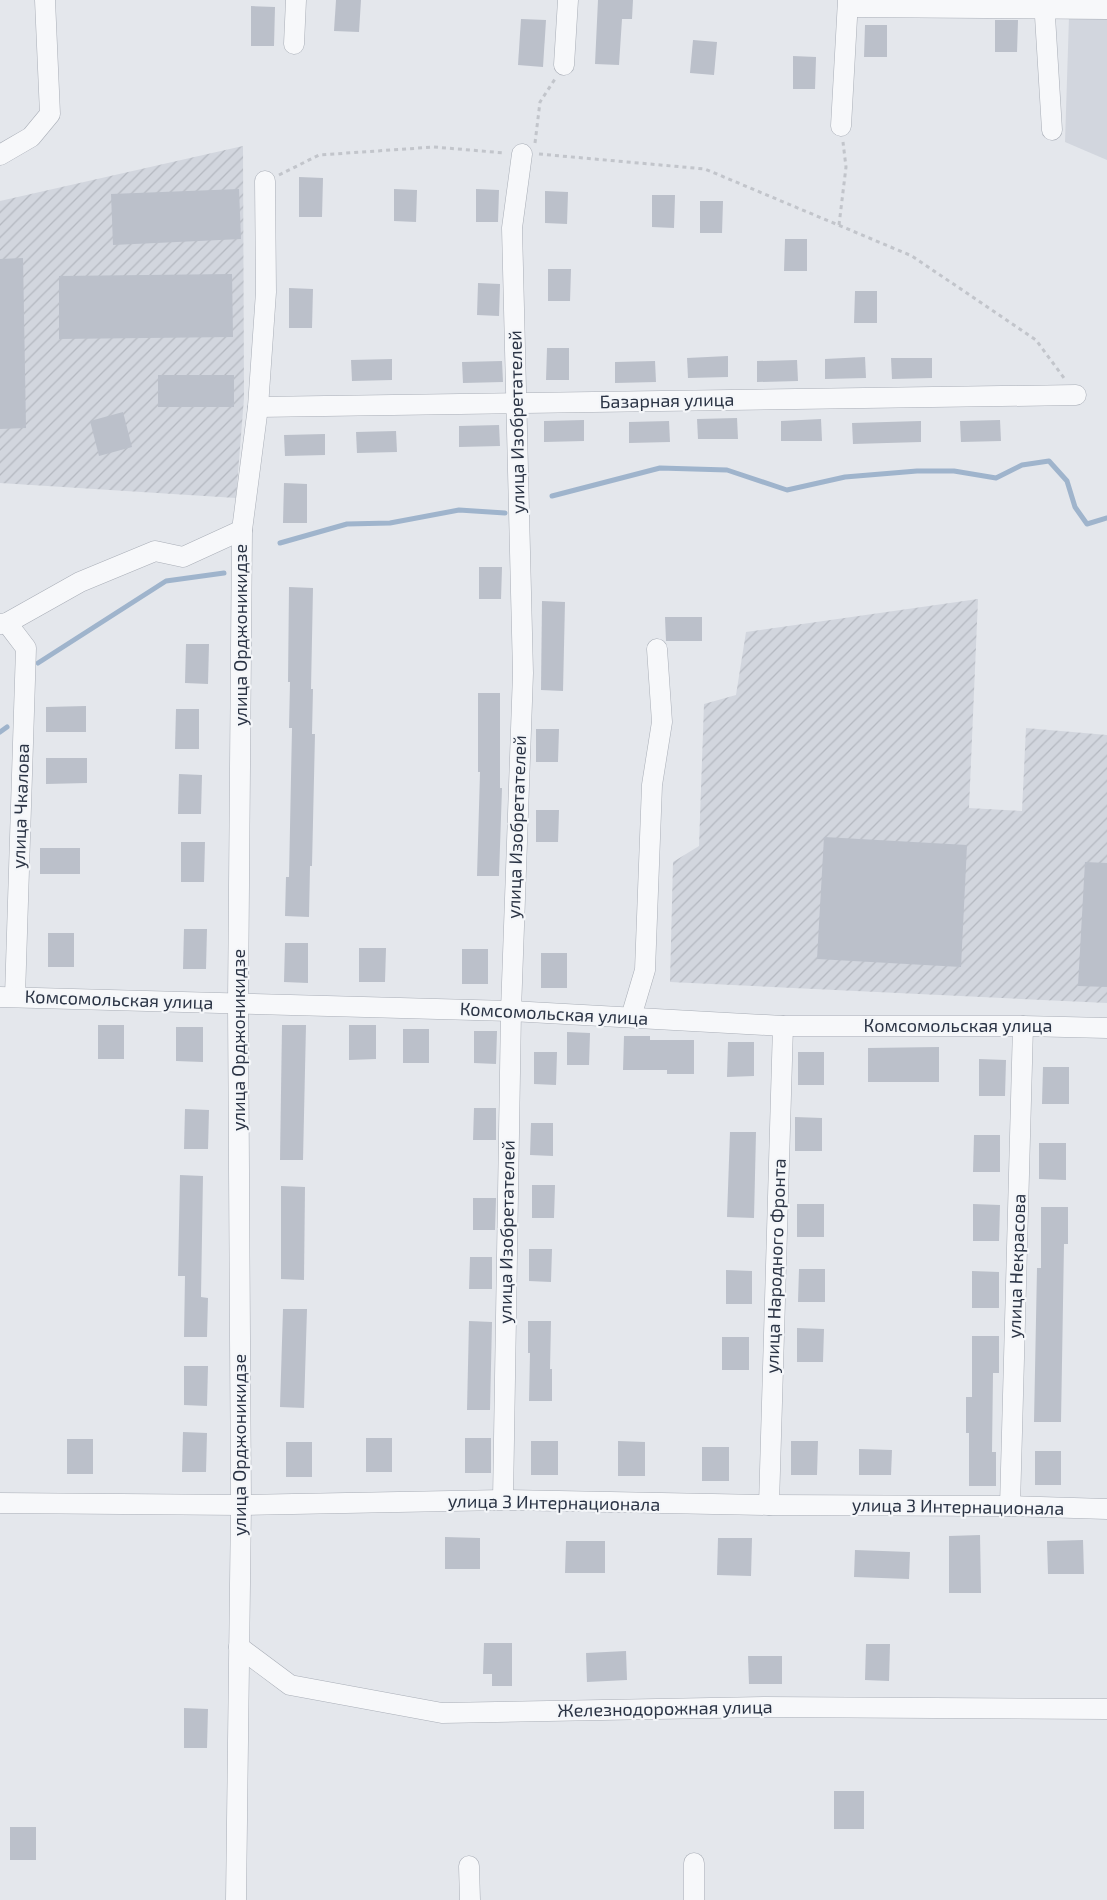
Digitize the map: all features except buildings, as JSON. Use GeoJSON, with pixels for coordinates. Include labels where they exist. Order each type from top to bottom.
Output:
{"type":"FeatureCollection","features":[{"type":"Feature","properties":{"kind":"street"},"geometry":{"type":"LineString","coordinates":[[0,155],[31,137],[50,114],[45,0]]}},
{"type":"Feature","properties":{"kind":"street"},"geometry":{"type":"LineString","coordinates":[[294,44],[296,0]]}},
{"type":"Feature","properties":{"kind":"street"},"geometry":{"type":"LineString","coordinates":[[564,65],[568,0]]}},
{"type":"Feature","properties":{"kind":"street"},"geometry":{"type":"LineString","coordinates":[[841,126],[848,4],[1044,4],[1107,9]]}},
{"type":"Feature","properties":{"kind":"street"},"geometry":{"type":"LineString","coordinates":[[1044,4],[1052,130]]}},
{"type":"Feature","properties":{"kind":"street","name":"улица Изобретателей"},"geometry":{"type":"LineString","coordinates":[[503,1500],[511,1011],[523,673],[512,228],[527,154]]}},
{"type":"Feature","properties":{"kind":"street","name":"улица Орджоникидзе"},"geometry":{"type":"LineString","coordinates":[[236,1900],[241,1505],[238,1004],[242,530],[258,407],[266,292],[265,181]]}},
{"type":"Feature","properties":{"kind":"street","name":"Базарная улица"},"geometry":{"type":"LineString","coordinates":[[258,407],[1076,395]]}},
{"type":"Feature","properties":{"kind":"street"},"geometry":{"type":"LineString","coordinates":[[4,623],[80,582],[155,551],[184,557],[242,530]]}},
{"type":"Feature","properties":{"kind":"street","name":"улица Чкалова"},"geometry":{"type":"LineString","coordinates":[[4,623],[26,648],[8,997]]}},
{"type":"Feature","properties":{"kind":"street"},"geometry":{"type":"LineString","coordinates":[[631,1017],[645,970],[652,785],[662,722],[657,649]]}},
{"type":"Feature","properties":{"kind":"street","name":"Комсомольская улица"},"geometry":{"type":"LineString","coordinates":[[8,997],[511,1011],[783,1026],[1107,1028]]}},
{"type":"Feature","properties":{"kind":"street","name":"улица Народного Фронта"},"geometry":{"type":"LineString","coordinates":[[769,1506],[783,1026]]}},
{"type":"Feature","properties":{"kind":"street","name":"улица Некрасова"},"geometry":{"type":"LineString","coordinates":[[1010,1506],[1024,1026]]}},
{"type":"Feature","properties":{"kind":"street","name":"улица 3 Интернационала"},"geometry":{"type":"LineString","coordinates":[[0,1503],[241,1505],[503,1500],[769,1506],[1010,1506],[1107,1509]]}},
{"type":"Feature","properties":{"kind":"street","name":"Железнодорожная улица"},"geometry":{"type":"LineString","coordinates":[[239,1647],[290,1685],[442,1712],[764,1707],[1107,1710]]}},
{"type":"Feature","properties":{"kind":"street"},"geometry":{"type":"LineString","coordinates":[[694,1863],[694,1900]]}},
{"type":"Feature","properties":{"kind":"street"},"geometry":{"type":"LineString","coordinates":[[469,1866],[470,1900]]}},
{"type":"Feature","properties":{"kind":"path"},"geometry":{"type":"LineString","coordinates":[[527,154],[540,102],[564,65]]}},
{"type":"Feature","properties":{"kind":"path"},"geometry":{"type":"LineString","coordinates":[[839,225],[846,167],[841,126]]}},
{"type":"Feature","properties":{"kind":"path"},"geometry":{"type":"LineString","coordinates":[[265,181],[320,154],[434,147],[705,169],[912,256],[1036,340],[1076,395]]}},
{"type":"Feature","properties":{"kind":"shaded area"},"geometry":{"type":"Polygon","coordinates":[[[1069,17],[1107,18],[1107,160],[1065,142],[1069,17]]]}},
{"type":"Feature","properties":{"kind":"shaded area"},"geometry":{"type":"Polygon","coordinates":[[[243,146],[244,398],[236,498],[0,483],[0,201],[243,146]]]}},
{"type":"Feature","properties":{"kind":"shaded area"},"geometry":{"type":"Polygon","coordinates":[[[978,599],[969,808],[1022,811],[1026,728],[1107,735],[1107,1003],[670,982],[673,862],[699,846],[704,704],[736,695],[746,632],[978,599]]]}},
{"type":"Feature","properties":{"kind":"waterway"},"geometry":{"type":"LineString","coordinates":[[552,496],[660,468],[727,470],[787,490],[845,477],[917,471],[954,471],[996,478],[1022,465],[1049,461],[1067,481],[1075,507],[1087,524],[1107,518]]}},
{"type":"Feature","properties":{"kind":"waterway"},"geometry":{"type":"LineString","coordinates":[[280,543],[347,524],[390,523],[459,510],[505,513]]}},
{"type":"Feature","properties":{"kind":"waterway"},"geometry":{"type":"LineString","coordinates":[[38,663],[166,581],[224,573]]}},
{"type":"Feature","properties":{"kind":"waterway"},"geometry":{"type":"LineString","coordinates":[[0,732],[7,727]]}}]}
